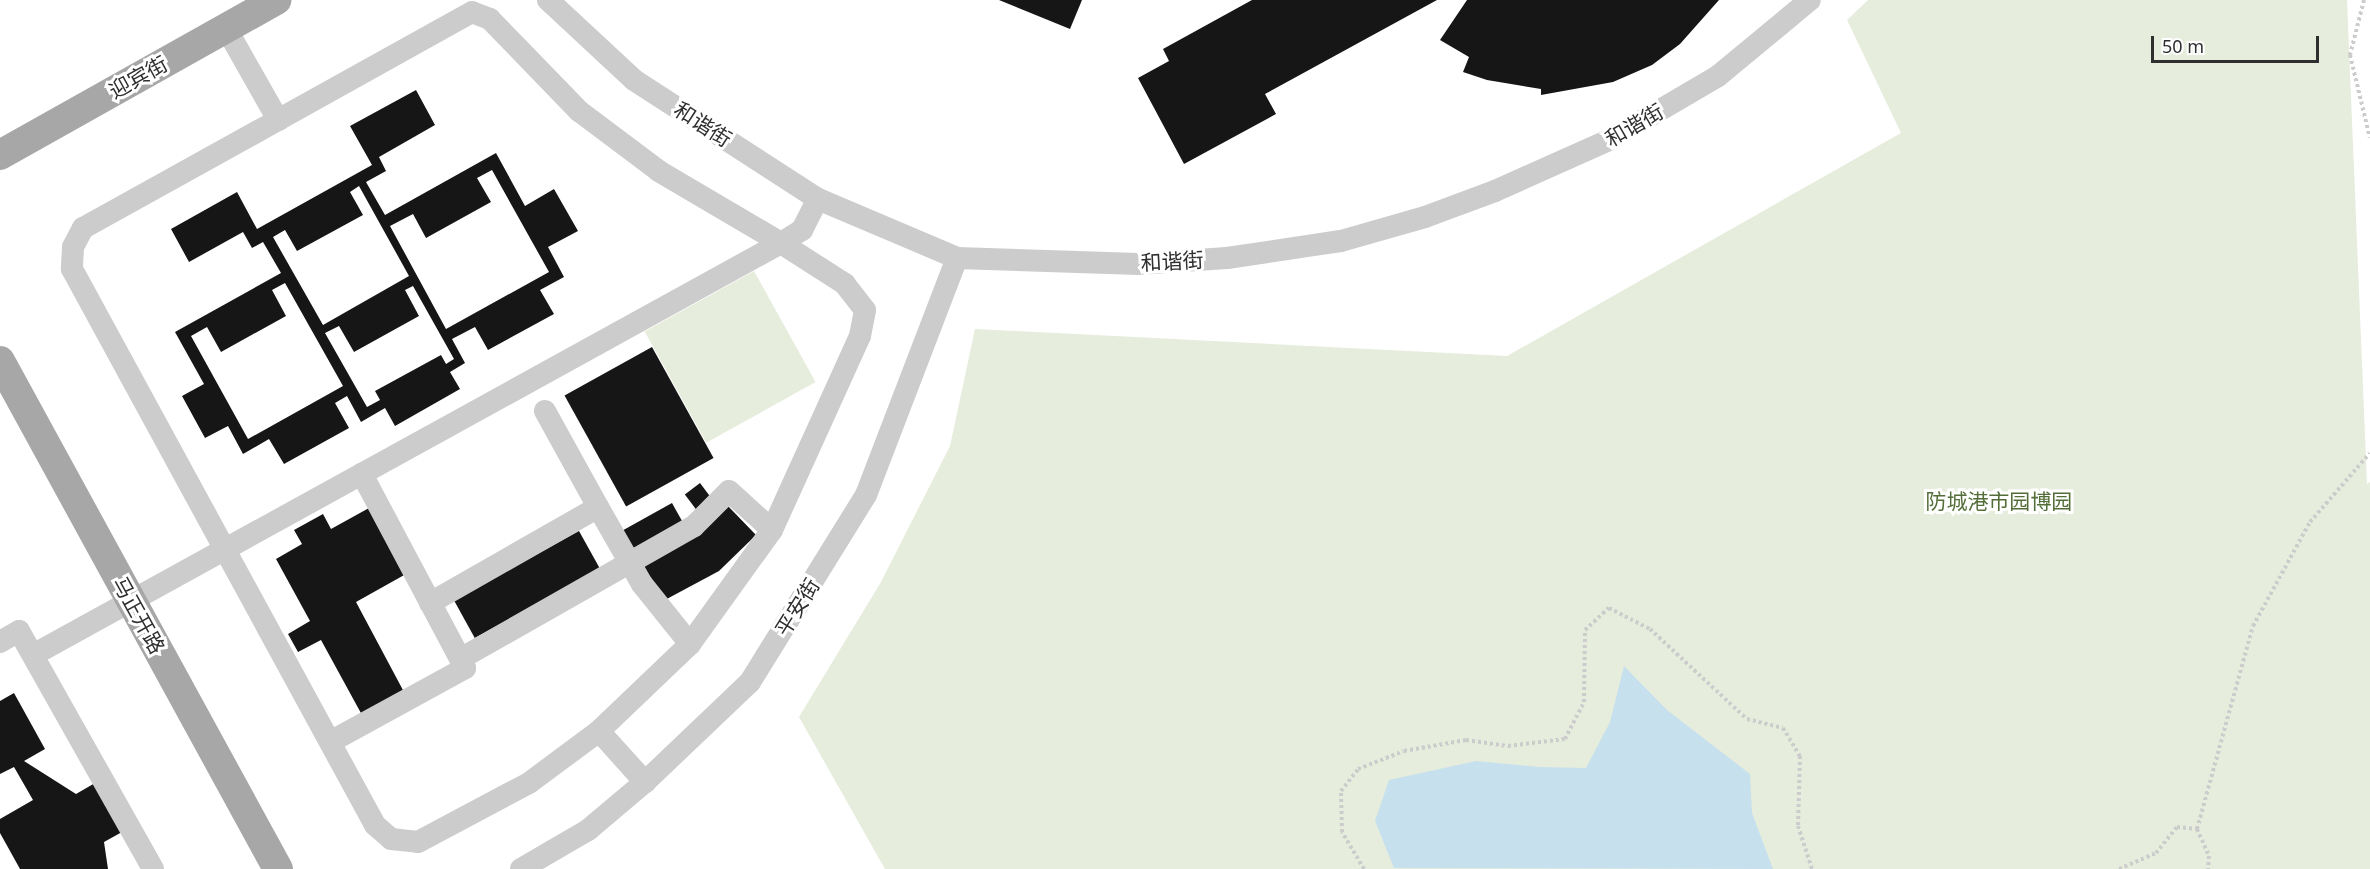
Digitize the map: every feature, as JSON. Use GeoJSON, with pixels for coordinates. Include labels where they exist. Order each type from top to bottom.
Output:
{"type":"FeatureCollection","features":[{"type":"Feature","properties":{"kind":"main road","name":"迎宾街"},"geometry":{"type":"LineString","coordinates":[[0,155],[276,0]]}},
{"type":"Feature","properties":{"kind":"main road","name":"马正开路"},"geometry":{"type":"LineString","coordinates":[[0,361],[278,869]]}},
{"type":"Feature","properties":{"kind":"street","name":"和谐街"},"geometry":{"type":"LineString","coordinates":[[548,0],[634,80],[818,199],[957,258],[1140,264],[1227,258],[1341,242],[1425,217],[1495,191],[1609,140],[1718,76],[1810,0]]}},
{"type":"Feature","properties":{"kind":"street"},"geometry":{"type":"LineString","coordinates":[[472,12],[490,19],[579,111],[650,165],[781,243],[845,284],[865,310],[860,336],[772,530],[690,644],[599,731],[529,783],[418,842],[391,839],[375,825],[72,269],[73,247],[83,228],[472,12]]}},
{"type":"Feature","properties":{"kind":"street"},"geometry":{"type":"LineString","coordinates":[[226,28],[278,120]]}},
{"type":"Feature","properties":{"kind":"street"},"geometry":{"type":"LineString","coordinates":[[33,655],[781,243],[802,230],[818,199]]}},
{"type":"Feature","properties":{"kind":"street","name":"平安街"},"geometry":{"type":"LineString","coordinates":[[521,869],[588,830],[645,782],[750,682],[866,495],[957,258]]}},
{"type":"Feature","properties":{"kind":"street"},"geometry":{"type":"LineString","coordinates":[[545,411],[642,584],[690,644]]}},
{"type":"Feature","properties":{"kind":"street"},"geometry":{"type":"LineString","coordinates":[[330,742],[465,668],[362,474]]}},
{"type":"Feature","properties":{"kind":"street"},"geometry":{"type":"LineString","coordinates":[[460,659],[694,526],[729,491],[772,530]]}},
{"type":"Feature","properties":{"kind":"street"},"geometry":{"type":"LineString","coordinates":[[430,603],[598,507]]}},
{"type":"Feature","properties":{"kind":"street"},"geometry":{"type":"LineString","coordinates":[[0,642],[19,631],[153,869]]}},
{"type":"Feature","properties":{"kind":"street"},"geometry":{"type":"LineString","coordinates":[[599,731],[645,782]]}},
{"type":"Feature","properties":{"kind":"path"},"geometry":{"type":"LineString","coordinates":[[2364,0],[2350,55],[2370,138]]}},
{"type":"Feature","properties":{"kind":"path"},"geometry":{"type":"LineString","coordinates":[[2208,869],[2209,856],[2197,829],[2253,626],[2310,522],[2370,453]]}},
{"type":"Feature","properties":{"kind":"path"},"geometry":{"type":"LineString","coordinates":[[1364,869],[1342,832],[1341,791],[1358,769],[1404,751],[1466,740],[1508,746],[1565,740],[1584,702],[1585,630],[1609,608],[1650,629],[1747,719],[1783,728],[1800,756],[1798,826],[1812,869]]}},
{"type":"Feature","properties":{"kind":"path"},"geometry":{"type":"LineString","coordinates":[[2119,869],[2156,853],[2177,827],[2197,829]]}},
{"type":"Feature","properties":{"kind":"green space","name":"防城港市园博园"},"geometry":{"type":"Polygon","coordinates":[[[1868,0],[2347,0],[2367,484],[2370,482],[2370,869],[885,869],[799,717],[881,582],[950,446],[975,329],[1507,356],[1901,133],[1847,20],[1868,0]]]}},
{"type":"Feature","properties":{"kind":"green space"},"geometry":{"type":"Polygon","coordinates":[[[754,271],[816,382],[706,443],[645,332],[754,271]]]}},
{"type":"Feature","properties":{"kind":"water"},"geometry":{"type":"Polygon","coordinates":[[[1624,666],[1667,710],[1750,774],[1752,813],[1773,869],[1394,868],[1375,821],[1389,780],[1476,761],[1540,767],[1586,768],[1610,722],[1624,666]]]}},
{"type":"Feature","properties":{"kind":"building"},"geometry":{"type":"Polygon","coordinates":[[[999,0],[1082,0],[1070,29],[999,0]]]}},
{"type":"Feature","properties":{"kind":"building"},"geometry":{"type":"Polygon","coordinates":[[[1252,0],[1437,0],[1265,94],[1276,114],[1184,164],[1138,78],[1169,61],[1163,49],[1252,0]]]}},
{"type":"Feature","properties":{"kind":"building"},"geometry":{"type":"Polygon","coordinates":[[[1467,0],[1719,0],[1680,44],[1652,65],[1613,82],[1541,95],[1541,89],[1487,80],[1463,72],[1469,57],[1440,40],[1467,0]]]}},
{"type":"Feature","properties":{"kind":"building"},"geometry":{"type":"Polygon","coordinates":[[[416,90],[435,125],[379,157],[386,171],[366,182],[385,215],[496,153],[525,206],[554,189],[578,231],[548,247],[564,277],[540,290],[554,314],[488,350],[475,327],[452,339],[465,363],[450,372],[460,389],[395,426],[385,408],[361,422],[347,396],[335,403],[349,428],[284,464],[269,439],[243,454],[228,426],[205,438],[182,396],[204,384],[175,332],[281,273],[263,242],[252,248],[243,232],[189,262],[171,229],[237,192],[257,229],[372,165],[350,126],[416,90]],[[492,170],[477,178],[491,202],[426,238],[413,214],[390,226],[446,329],[549,272],[492,170]],[[359,186],[350,192],[363,215],[297,251],[285,230],[273,237],[323,325],[409,276],[359,186]],[[285,283],[272,290],[286,316],[221,352],[207,327],[191,336],[248,439],[343,386],[285,283]],[[413,286],[405,290],[419,316],[354,352],[339,326],[325,333],[367,407],[380,400],[375,391],[441,355],[446,364],[454,359],[413,286]]]}},
{"type":"Feature","properties":{"kind":"building"},"geometry":{"type":"Polygon","coordinates":[[[652,347],[714,458],[626,507],[565,395],[652,347]]]}},
{"type":"Feature","properties":{"kind":"building"},"geometry":{"type":"Polygon","coordinates":[[[700,483],[712,499],[697,510],[685,494],[700,483]]]}},
{"type":"Feature","properties":{"kind":"building"},"geometry":{"type":"Polygon","coordinates":[[[672,503],[682,521],[633,549],[623,530],[672,503]]]}},
{"type":"Feature","properties":{"kind":"building"},"geometry":{"type":"Polygon","coordinates":[[[727,505],[756,535],[719,571],[663,601],[643,565],[727,505]]]}},
{"type":"Feature","properties":{"kind":"building"},"geometry":{"type":"Polygon","coordinates":[[[369,508],[406,574],[356,602],[404,692],[362,715],[321,640],[298,652],[288,634],[310,621],[276,559],[302,544],[294,530],[323,514],[331,529],[369,508]]]}},
{"type":"Feature","properties":{"kind":"building"},"geometry":{"type":"Polygon","coordinates":[[[579,531],[600,569],[475,638],[454,600],[579,531]]]}},
{"type":"Feature","properties":{"kind":"building"},"geometry":{"type":"Polygon","coordinates":[[[14,693],[45,749],[24,761],[76,794],[95,783],[122,832],[104,842],[108,869],[20,869],[0,833],[0,819],[33,800],[14,767],[0,774],[0,701],[14,693]]]}}]}
